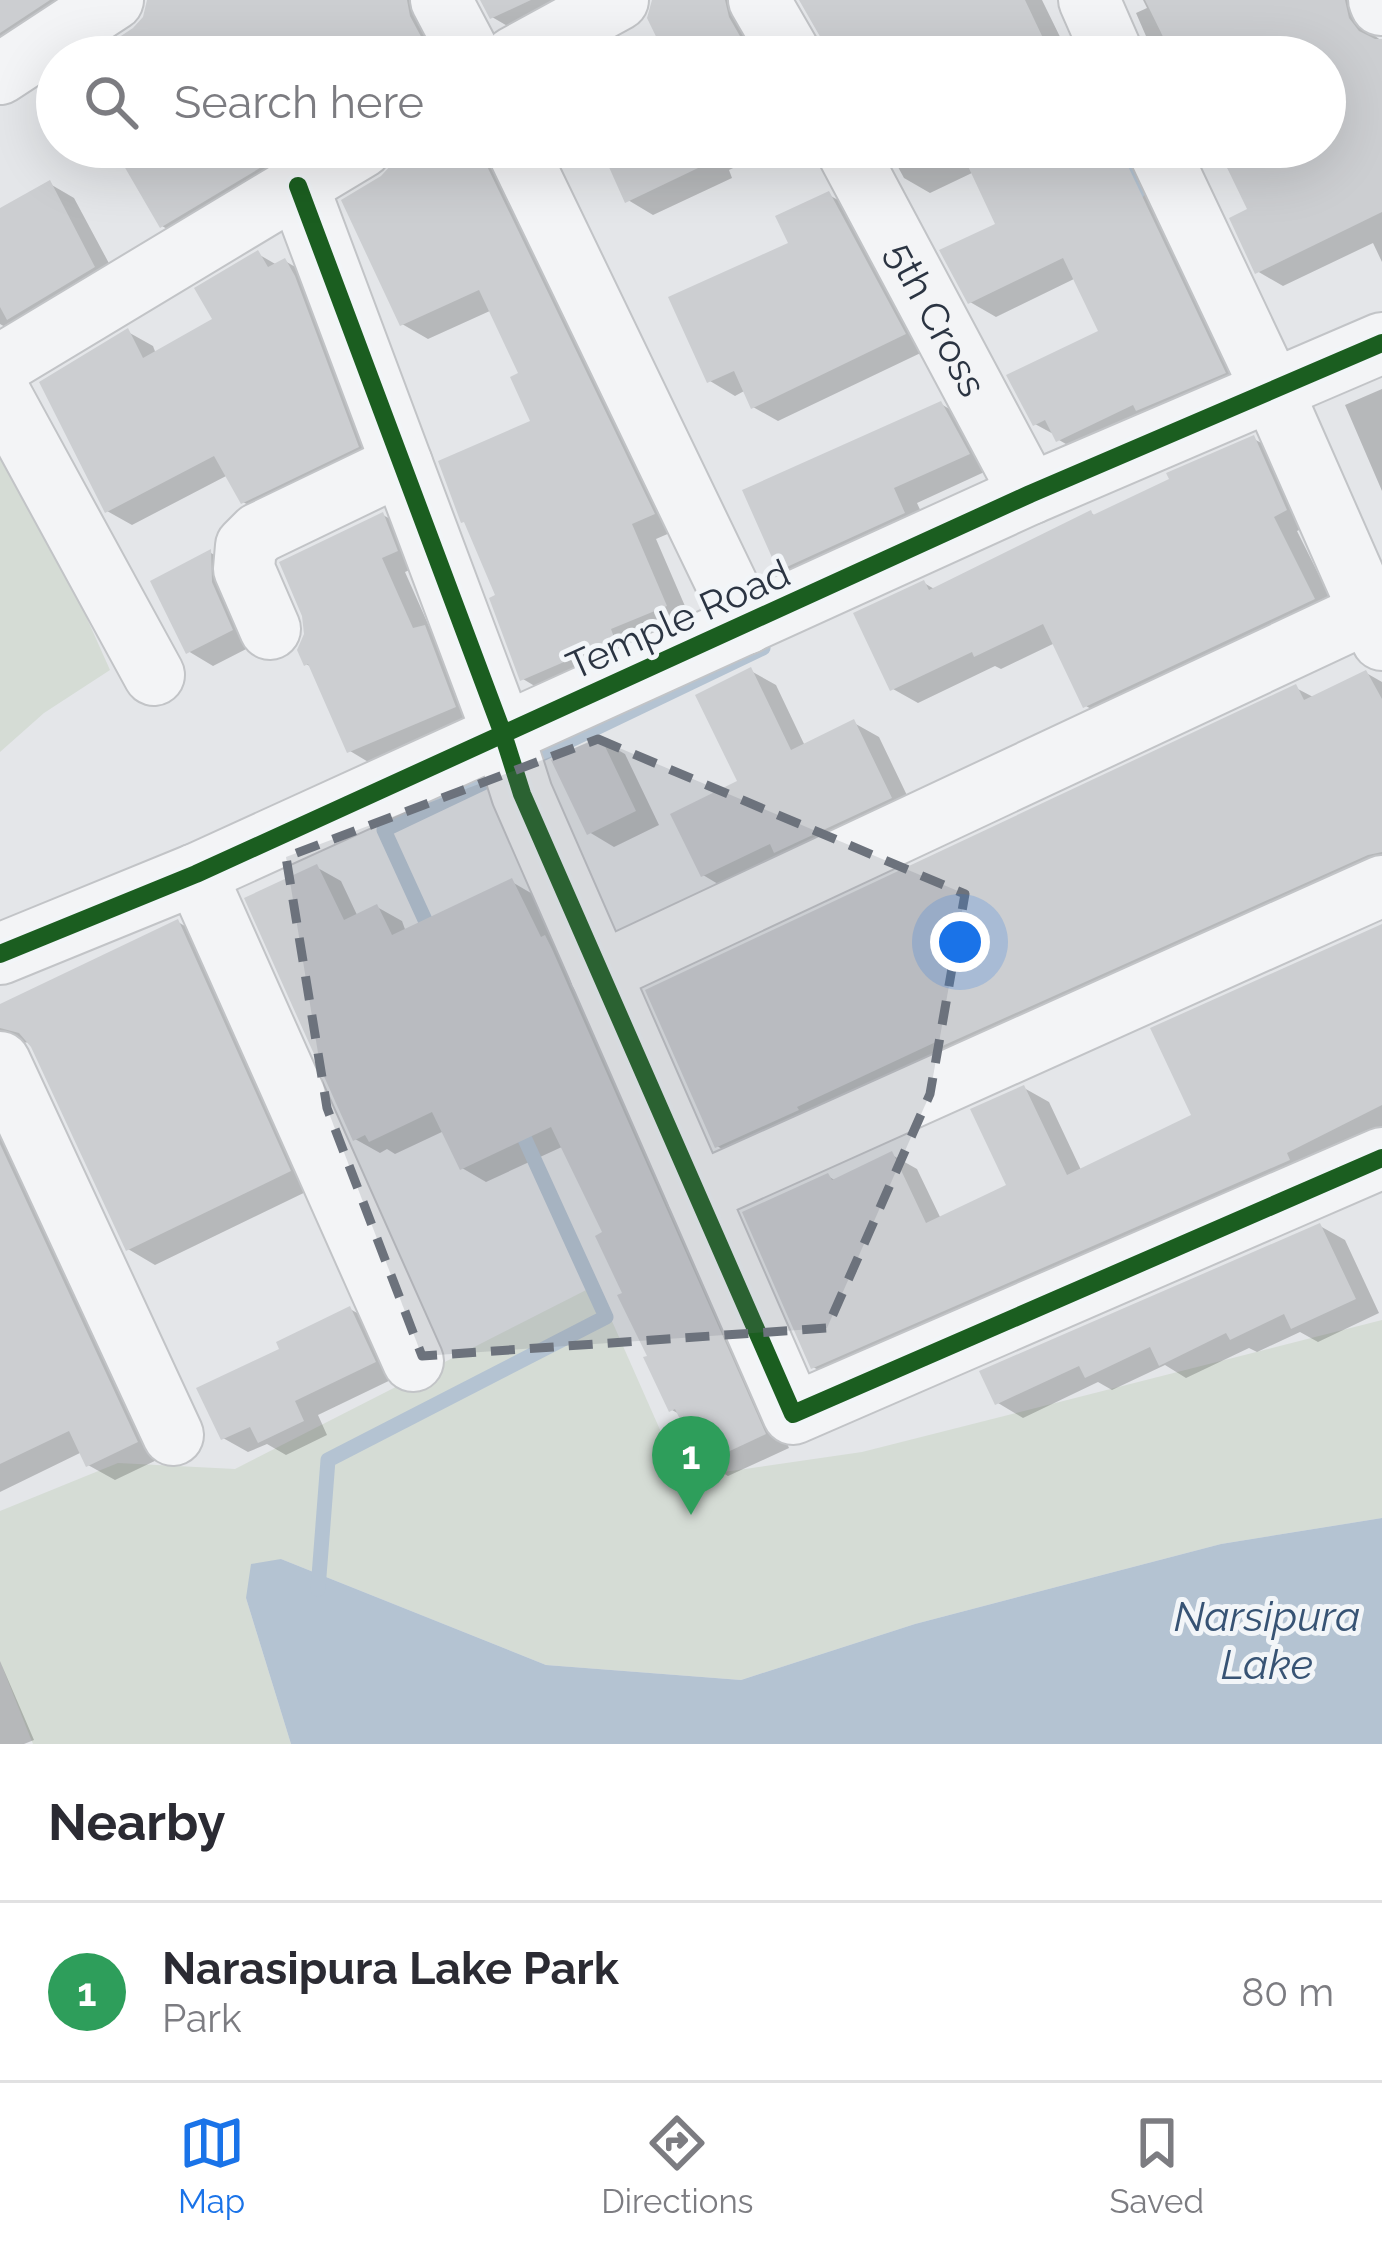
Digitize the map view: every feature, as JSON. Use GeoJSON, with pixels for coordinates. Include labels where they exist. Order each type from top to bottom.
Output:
{"type":"FeatureCollection","features":[{"type":"Feature","properties":{"kind":"street"},"geometry":{"type":"LineString","coordinates":[[58,36],[113,0]]}},
{"type":"Feature","properties":{"kind":"street"},"geometry":{"type":"LineString","coordinates":[[441,0],[460,36]]}},
{"type":"Feature","properties":{"kind":"street"},"geometry":{"type":"LineString","coordinates":[[552,36],[618,0]]}},
{"type":"Feature","properties":{"kind":"street"},"geometry":{"type":"LineString","coordinates":[[759,0],[780,36]]}},
{"type":"Feature","properties":{"kind":"street"},"geometry":{"type":"LineString","coordinates":[[1089,0],[1105,36]]}},
{"type":"Feature","properties":{"kind":"street"},"geometry":{"type":"LineString","coordinates":[[0,74],[36,50]]}},
{"type":"Feature","properties":{"kind":"street"},"geometry":{"type":"LineString","coordinates":[[0,365],[328,168]]}},
{"type":"Feature","properties":{"kind":"street"},"geometry":{"type":"LineString","coordinates":[[525,168],[746,624]]}},
{"type":"Feature","properties":{"kind":"street","name":"5th Cross"},"geometry":{"type":"LineString","coordinates":[[856,168],[1030,494]]}},
{"type":"Feature","properties":{"kind":"street"},"geometry":{"type":"LineString","coordinates":[[600,973],[1376,626],[1234,406],[1163,168]]}},
{"type":"Feature","properties":{"kind":"street"},"geometry":{"type":"LineString","coordinates":[[298,186],[511,759],[793,1414],[1382,1158]]}},
{"type":"Feature","properties":{"kind":"street","name":"Temple Road"},"geometry":{"type":"LineString","coordinates":[[0,954],[196,874],[511,759],[746,624],[1030,494],[1382,343]]}},
{"type":"Feature","properties":{"kind":"street"},"geometry":{"type":"LineString","coordinates":[[0,392],[154,675]]}},
{"type":"Feature","properties":{"kind":"street"},"geometry":{"type":"LineString","coordinates":[[270,629],[244,569],[246,546],[260,533],[402,464]]}},
{"type":"Feature","properties":{"kind":"street"},"geometry":{"type":"LineString","coordinates":[[196,874],[413,1361]]}},
{"type":"Feature","properties":{"kind":"street"},"geometry":{"type":"LineString","coordinates":[[697,1194],[1382,886]]}},
{"type":"Feature","properties":{"kind":"street"},"geometry":{"type":"LineString","coordinates":[[0,1062],[172,1435]]}},
{"type":"Feature","properties":{"kind":"highlighted area"},"geometry":{"type":"Polygon","coordinates":[[[598,739],[965,894],[930,1094],[827,1328],[422,1356],[327,1108],[286,857],[598,739]]]}},
{"type":"Feature","properties":{"kind":"shaded area"},"geometry":{"type":"Polygon","coordinates":[[[0,424],[110,670],[44,713],[0,752],[0,424]]]}},
{"type":"Feature","properties":{"kind":"shaded area"},"geometry":{"type":"Polygon","coordinates":[[[596,1285],[680,1475],[862,1452],[1382,1320],[1382,1518],[1221,1544],[915,1624],[741,1680],[546,1665],[281,1559],[246,1598],[291,1744],[33,1744],[0,1661],[0,1511],[118,1463],[235,1469],[596,1285]]]}},
{"type":"Feature","properties":{"kind":"water","name":"Narsipura Lake"},"geometry":{"type":"Polygon","coordinates":[[[1382,1518],[1382,1744],[291,1744],[246,1598],[251,1564],[281,1559],[546,1665],[741,1680],[915,1624],[1221,1544],[1382,1518]]]}},
{"type":"Feature","properties":{"kind":"building"},"geometry":{"type":"Polygon","coordinates":[[[0,0],[50,0],[0,33],[0,0]]]}},
{"type":"Feature","properties":{"kind":"building"},"geometry":{"type":"Polygon","coordinates":[[[147,0],[407,0],[421,36],[121,36],[143,17],[147,0]]]}},
{"type":"Feature","properties":{"kind":"building"},"geometry":{"type":"Polygon","coordinates":[[[480,0],[531,0],[490,19],[480,0]]]}},
{"type":"Feature","properties":{"kind":"building"},"geometry":{"type":"Polygon","coordinates":[[[652,0],[725,0],[740,36],[656,36],[647,18],[652,0]]]}},
{"type":"Feature","properties":{"kind":"building"},"geometry":{"type":"Polygon","coordinates":[[[799,0],[1025,0],[1042,36],[820,36],[799,0]]]}},
{"type":"Feature","properties":{"kind":"building"},"geometry":{"type":"Polygon","coordinates":[[[1145,0],[1345,0],[1349,18],[1359,31],[1382,39],[1382,212],[1255,274],[1229,218],[1247,209],[1227,168],[1346,168],[1346,36],[1163,36],[1145,0]]]}},
{"type":"Feature","properties":{"kind":"building"},"geometry":{"type":"Polygon","coordinates":[[[125,168],[260,168],[160,228],[125,168]]]}},
{"type":"Feature","properties":{"kind":"building"},"geometry":{"type":"Polygon","coordinates":[[[388,168],[488,168],[655,514],[632,524],[667,606],[611,629],[615,640],[520,681],[489,598],[495,595],[438,461],[530,421],[510,377],[518,373],[479,290],[400,326],[341,200],[388,168]]]}},
{"type":"Feature","properties":{"kind":"building"},"geometry":{"type":"Polygon","coordinates":[[[609,168],[698,168],[625,203],[609,168]]]}},
{"type":"Feature","properties":{"kind":"building"},"geometry":{"type":"Polygon","coordinates":[[[969,168],[1129,168],[1226,373],[1136,411],[1133,405],[1056,442],[1045,420],[1033,426],[1006,375],[1098,331],[1063,258],[968,304],[939,250],[995,224],[969,168]]]}},
{"type":"Feature","properties":{"kind":"building"},"geometry":{"type":"Polygon","coordinates":[[[50,180],[95,267],[7,320],[0,307],[0,208],[50,180]]]}},
{"type":"Feature","properties":{"kind":"building"},"geometry":{"type":"Polygon","coordinates":[[[829,191],[906,334],[751,409],[734,371],[707,383],[668,297],[788,243],[775,216],[829,191]]]}},
{"type":"Feature","properties":{"kind":"building"},"geometry":{"type":"Polygon","coordinates":[[[258,250],[268,267],[285,258],[295,276],[359,447],[241,504],[214,456],[105,513],[39,382],[128,328],[143,358],[212,319],[194,288],[258,250]]]}},
{"type":"Feature","properties":{"kind":"building"},"geometry":{"type":"Polygon","coordinates":[[[941,401],[970,454],[894,488],[905,513],[778,571],[742,490],[941,401]]]}},
{"type":"Feature","properties":{"kind":"building"},"geometry":{"type":"Polygon","coordinates":[[[1254,435],[1287,510],[1274,517],[1315,599],[1083,708],[1043,624],[890,691],[853,613],[924,580],[929,590],[1254,435]]]}},
{"type":"Feature","properties":{"kind":"building"},"geometry":{"type":"Polygon","coordinates":[[[383,512],[398,551],[382,558],[413,628],[425,625],[456,707],[347,753],[308,664],[304,666],[297,650],[304,634],[302,616],[279,562],[383,512]]]}},
{"type":"Feature","properties":{"kind":"building"},"geometry":{"type":"Polygon","coordinates":[[[211,549],[212,582],[233,630],[186,654],[150,581],[211,549]]]}},
{"type":"Feature","properties":{"kind":"building"},"geometry":{"type":"Polygon","coordinates":[[[751,667],[791,750],[854,719],[892,798],[774,853],[770,844],[701,877],[670,814],[737,781],[695,695],[751,667]]]}},
{"type":"Feature","properties":{"kind":"building"},"geometry":{"type":"Polygon","coordinates":[[[1366,670],[1382,699],[1382,852],[940,1047],[938,1041],[715,1148],[645,990],[1296,684],[1304,700],[1366,670]]]}},
{"type":"Feature","properties":{"kind":"building"},"geometry":{"type":"Polygon","coordinates":[[[600,736],[636,811],[587,835],[551,760],[600,736]]]}},
{"type":"Feature","properties":{"kind":"building"},"geometry":{"type":"Polygon","coordinates":[[[317,864],[344,920],[377,904],[392,935],[512,878],[541,937],[545,935],[552,949],[766,1434],[702,1464],[675,1409],[669,1412],[643,1357],[647,1356],[595,1236],[602,1232],[551,1127],[460,1170],[432,1112],[369,1142],[365,1135],[353,1141],[244,898],[317,864]]]}},
{"type":"Feature","properties":{"kind":"building"},"geometry":{"type":"Polygon","coordinates":[[[178,919],[291,1171],[126,1251],[31,1047],[19,1033],[0,1028],[0,1004],[178,919]]]}},
{"type":"Feature","properties":{"kind":"building"},"geometry":{"type":"Polygon","coordinates":[[[1382,924],[1382,1105],[1287,1153],[1290,1160],[811,1369],[742,1212],[828,1173],[832,1180],[892,1151],[926,1223],[1006,1185],[970,1109],[1024,1085],[1067,1175],[1191,1115],[1150,1028],[1382,924]]]}},
{"type":"Feature","properties":{"kind":"building"},"geometry":{"type":"Polygon","coordinates":[[[0,1144],[138,1442],[86,1467],[69,1431],[0,1464],[0,1144]]]}},
{"type":"Feature","properties":{"kind":"building"},"geometry":{"type":"Polygon","coordinates":[[[1320,1223],[1356,1299],[1291,1329],[1284,1314],[1230,1340],[1226,1333],[1159,1366],[1150,1347],[1085,1378],[1079,1366],[995,1405],[979,1371],[1320,1223]]]}},
{"type":"Feature","properties":{"kind":"building"},"geometry":{"type":"Polygon","coordinates":[[[350,1306],[376,1362],[295,1401],[304,1421],[258,1443],[250,1427],[221,1440],[196,1388],[279,1349],[276,1342],[350,1306]]]}},
{"type":"Feature","properties":{"kind":"waterway"},"geometry":{"type":"LineString","coordinates":[[1130,168],[1138,191]]}},
{"type":"Feature","properties":{"kind":"waterway"},"geometry":{"type":"LineString","coordinates":[[525,762],[763,648]]}},
{"type":"Feature","properties":{"kind":"waterway"},"geometry":{"type":"LineString","coordinates":[[431,933],[384,830],[504,773]]}},
{"type":"Feature","properties":{"kind":"waterway"},"geometry":{"type":"LineString","coordinates":[[318,1589],[328,1460],[606,1317],[518,1124]]}},
{"type":"Feature","properties":{"kind":"cycle path"},"geometry":{"type":"LineString","coordinates":[[298,186],[522,794],[793,1414],[1382,1158]]}},
{"type":"Feature","properties":{"kind":"cycle path"},"geometry":{"type":"LineString","coordinates":[[0,954],[196,874],[1030,494],[1382,343]]}},
{"type":"Feature","properties":{"kind":"place","name":"Narasipura Lake Park"},"geometry":{"type":"Point","coordinates":[691,1515]}}]}
